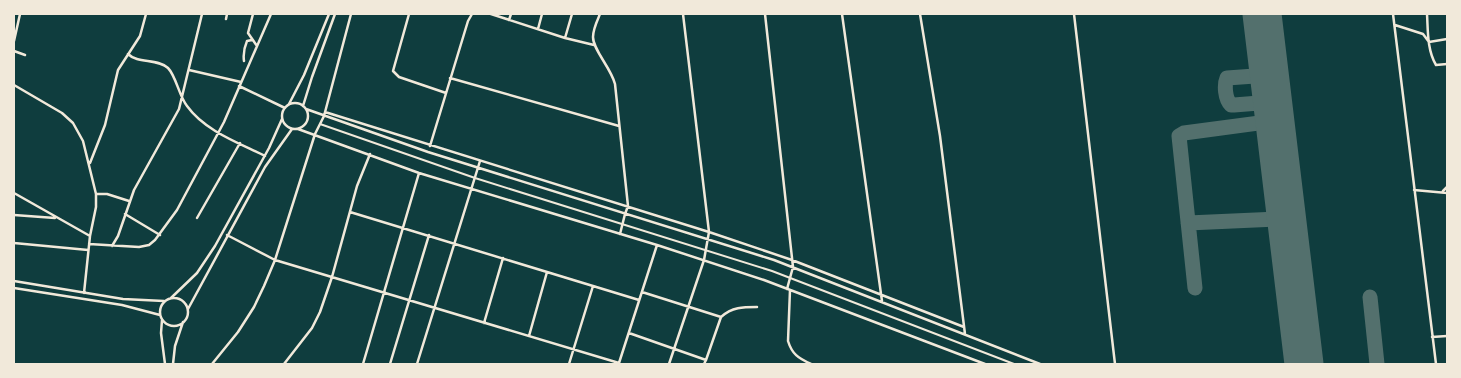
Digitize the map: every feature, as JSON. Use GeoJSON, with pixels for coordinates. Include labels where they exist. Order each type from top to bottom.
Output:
{"type":"FeatureCollection","features":[{"type":"Feature","properties":{"kind":"street"},"geometry":{"type":"LineString","coordinates":[[14,41],[20,14]]}},
{"type":"Feature","properties":{"kind":"street"},"geometry":{"type":"LineString","coordinates":[[90,163],[105,125],[118,70],[140,36],[146,14]]}},
{"type":"Feature","properties":{"kind":"street"},"geometry":{"type":"LineString","coordinates":[[112,246],[118,236],[129,201],[179,109],[202,14]]}},
{"type":"Feature","properties":{"kind":"street"},"geometry":{"type":"LineString","coordinates":[[226,19],[227,14]]}},
{"type":"Feature","properties":{"kind":"street"},"geometry":{"type":"LineString","coordinates":[[254,14],[248,33],[256,46]]}},
{"type":"Feature","properties":{"kind":"street"},"geometry":{"type":"LineString","coordinates":[[89,244],[139,247],[149,245],[160,235],[196,177],[224,122],[270,14]]}},
{"type":"Feature","properties":{"kind":"street"},"geometry":{"type":"LineString","coordinates":[[14,281],[130,299],[164,301],[171,298],[189,281],[206,260],[265,156],[282,119],[284,108],[289,104],[315,51],[329,14]]}},
{"type":"Feature","properties":{"kind":"street"},"geometry":{"type":"LineString","coordinates":[[304,108],[312,78],[336,14]]}},
{"type":"Feature","properties":{"kind":"street"},"geometry":{"type":"LineString","coordinates":[[212,364],[238,332],[254,308],[275,260],[324,114],[351,14]]}},
{"type":"Feature","properties":{"kind":"street"},"geometry":{"type":"LineString","coordinates":[[409,14],[393,71],[400,77],[446,93]]}},
{"type":"Feature","properties":{"kind":"street"},"geometry":{"type":"LineString","coordinates":[[430,146],[468,21],[472,14]]}},
{"type":"Feature","properties":{"kind":"street"},"geometry":{"type":"LineString","coordinates":[[491,14],[564,38],[594,45]]}},
{"type":"Feature","properties":{"kind":"street"},"geometry":{"type":"LineString","coordinates":[[509,20],[511,14]]}},
{"type":"Feature","properties":{"kind":"street"},"geometry":{"type":"LineString","coordinates":[[538,29],[542,14]]}},
{"type":"Feature","properties":{"kind":"street"},"geometry":{"type":"LineString","coordinates":[[564,38],[572,14]]}},
{"type":"Feature","properties":{"kind":"street"},"geometry":{"type":"LineString","coordinates":[[600,14],[594,33],[594,45],[613,75],[628,206],[620,234]]}},
{"type":"Feature","properties":{"kind":"street"},"geometry":{"type":"LineString","coordinates":[[669,364],[709,240],[683,14]]}},
{"type":"Feature","properties":{"kind":"street"},"geometry":{"type":"LineString","coordinates":[[765,14],[793,267],[788,289],[788,340],[794,355],[811,364]]}},
{"type":"Feature","properties":{"kind":"street"},"geometry":{"type":"LineString","coordinates":[[842,14],[882,301]]}},
{"type":"Feature","properties":{"kind":"street"},"geometry":{"type":"LineString","coordinates":[[920,14],[940,136],[965,334]]}},
{"type":"Feature","properties":{"kind":"street"},"geometry":{"type":"LineString","coordinates":[[1074,14],[1115,364]]}},
{"type":"Feature","properties":{"kind":"street"},"geometry":{"type":"LineString","coordinates":[[1393,14],[1436,364]]}},
{"type":"Feature","properties":{"kind":"street"},"geometry":{"type":"LineString","coordinates":[[1427,14],[1429,42],[1436,65],[1447,64]]}},
{"type":"Feature","properties":{"kind":"street"},"geometry":{"type":"LineString","coordinates":[[1395,25],[1423,34],[1429,42]]}},
{"type":"Feature","properties":{"kind":"street"},"geometry":{"type":"LineString","coordinates":[[1429,42],[1447,38]]}},
{"type":"Feature","properties":{"kind":"street"},"geometry":{"type":"LineString","coordinates":[[244,61],[245,45],[247,41],[252,40]]}},
{"type":"Feature","properties":{"kind":"street"},"geometry":{"type":"LineString","coordinates":[[14,51],[25,55]]}},
{"type":"Feature","properties":{"kind":"street"},"geometry":{"type":"LineString","coordinates":[[128,54],[133,58],[160,64],[167,68],[182,100],[195,116],[218,132],[265,156]]}},
{"type":"Feature","properties":{"kind":"street"},"geometry":{"type":"LineString","coordinates":[[189,70],[241,82]]}},
{"type":"Feature","properties":{"kind":"street"},"geometry":{"type":"LineString","coordinates":[[450,78],[620,126]]}},
{"type":"Feature","properties":{"kind":"street"},"geometry":{"type":"LineString","coordinates":[[14,85],[62,113],[73,123],[84,141],[96,194],[96,207],[88,250],[84,293]]}},
{"type":"Feature","properties":{"kind":"street"},"geometry":{"type":"LineString","coordinates":[[239,86],[284,108]]}},
{"type":"Feature","properties":{"kind":"street"},"geometry":{"type":"LineString","coordinates":[[289,104],[299,104],[308,115],[304,126],[298,129]]}},
{"type":"Feature","properties":{"kind":"street"},"geometry":{"type":"LineString","coordinates":[[304,108],[709,232],[792,260],[964,327]]}},
{"type":"Feature","properties":{"kind":"street"},"geometry":{"type":"LineString","coordinates":[[324,114],[428,152],[793,267],[1040,364]]}},
{"type":"Feature","properties":{"kind":"street"},"geometry":{"type":"LineString","coordinates":[[282,119],[284,124],[292,129],[316,134],[419,173],[704,260],[788,289],[985,364]]}},
{"type":"Feature","properties":{"kind":"street"},"geometry":{"type":"LineString","coordinates":[[320,124],[475,178],[790,278],[1014,364]]}},
{"type":"Feature","properties":{"kind":"street"},"geometry":{"type":"LineString","coordinates":[[173,364],[175,346],[188,316],[188,308],[265,167],[292,129]]}},
{"type":"Feature","properties":{"kind":"street"},"geometry":{"type":"LineString","coordinates":[[197,218],[240,143]]}},
{"type":"Feature","properties":{"kind":"street"},"geometry":{"type":"LineString","coordinates":[[284,364],[312,328],[332,277],[357,186],[370,154]]}},
{"type":"Feature","properties":{"kind":"street"},"geometry":{"type":"LineString","coordinates":[[417,364],[480,161]]}},
{"type":"Feature","properties":{"kind":"street"},"geometry":{"type":"LineString","coordinates":[[363,364],[419,173]]}},
{"type":"Feature","properties":{"kind":"street"},"geometry":{"type":"LineString","coordinates":[[1443,191],[1447,187]]}},
{"type":"Feature","properties":{"kind":"street"},"geometry":{"type":"LineString","coordinates":[[1414,190],[1443,191],[1447,193]]}},
{"type":"Feature","properties":{"kind":"street"},"geometry":{"type":"LineString","coordinates":[[14,193],[90,236]]}},
{"type":"Feature","properties":{"kind":"street"},"geometry":{"type":"LineString","coordinates":[[96,194],[107,194],[129,201]]}},
{"type":"Feature","properties":{"kind":"street"},"geometry":{"type":"LineString","coordinates":[[350,212],[639,300]]}},
{"type":"Feature","properties":{"kind":"street"},"geometry":{"type":"LineString","coordinates":[[125,214],[160,235]]}},
{"type":"Feature","properties":{"kind":"street"},"geometry":{"type":"LineString","coordinates":[[14,215],[57,218]]}},
{"type":"Feature","properties":{"kind":"street"},"geometry":{"type":"LineString","coordinates":[[228,235],[275,260],[619,364],[657,245]]}},
{"type":"Feature","properties":{"kind":"street"},"geometry":{"type":"LineString","coordinates":[[390,364],[429,235]]}},
{"type":"Feature","properties":{"kind":"street"},"geometry":{"type":"LineString","coordinates":[[14,243],[88,250]]}},
{"type":"Feature","properties":{"kind":"street"},"geometry":{"type":"LineString","coordinates":[[484,323],[503,258]]}},
{"type":"Feature","properties":{"kind":"street"},"geometry":{"type":"LineString","coordinates":[[529,336],[547,272]]}},
{"type":"Feature","properties":{"kind":"street"},"geometry":{"type":"LineString","coordinates":[[569,364],[593,286]]}},
{"type":"Feature","properties":{"kind":"street"},"geometry":{"type":"LineString","coordinates":[[14,288],[122,305],[160,315]]}},
{"type":"Feature","properties":{"kind":"street"},"geometry":{"type":"LineString","coordinates":[[642,292],[721,317]]}},
{"type":"Feature","properties":{"kind":"street"},"geometry":{"type":"LineString","coordinates":[[171,298],[178,298],[188,308]]}},
{"type":"Feature","properties":{"kind":"street"},"geometry":{"type":"LineString","coordinates":[[164,301],[160,308],[160,315],[165,364]]}},
{"type":"Feature","properties":{"kind":"street"},"geometry":{"type":"LineString","coordinates":[[704,364],[721,317],[736,308],[757,306]]}},
{"type":"Feature","properties":{"kind":"street"},"geometry":{"type":"LineString","coordinates":[[162,320],[168,325],[176,326],[184,322]]}},
{"type":"Feature","properties":{"kind":"street"},"geometry":{"type":"LineString","coordinates":[[629,333],[706,360]]}},
{"type":"Feature","properties":{"kind":"street"},"geometry":{"type":"LineString","coordinates":[[1432,337],[1447,336]]}},
{"type":"Feature","properties":{"kind":"taxiway"},"geometry":{"type":"LineString","coordinates":[[1269,75],[1227,78],[1226,92],[1227,99],[1231,105],[1272,102]]}},
{"type":"Feature","properties":{"kind":"taxiway"},"geometry":{"type":"LineString","coordinates":[[1195,288],[1179,136],[1184,133],[1274,121]]}},
{"type":"Feature","properties":{"kind":"taxiway"},"geometry":{"type":"LineString","coordinates":[[1188,223],[1277,219],[1287,226]]}},
{"type":"Feature","properties":{"kind":"taxiway"},"geometry":{"type":"LineString","coordinates":[[1370,297],[1377,364]]}},
{"type":"Feature","properties":{"kind":"runway"},"geometry":{"type":"LineString","coordinates":[[1262,14],[1304,364]]}}]}
